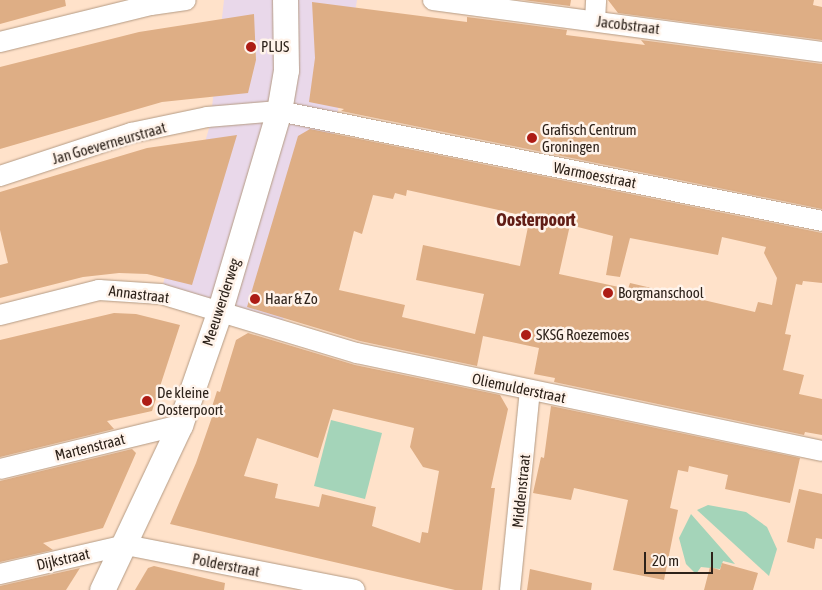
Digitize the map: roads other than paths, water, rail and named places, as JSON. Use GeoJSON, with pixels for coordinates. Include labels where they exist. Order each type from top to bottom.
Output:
{"type":"FeatureCollection","features":[{"type":"Feature","properties":{"kind":"street"},"geometry":{"type":"LineString","coordinates":[[0,42],[151,5],[186,0]]}},
{"type":"Feature","properties":{"kind":"street","name":"Meeuwerderweg"},"geometry":{"type":"LineString","coordinates":[[102,590],[126,545],[180,425],[219,312],[279,112],[286,70],[285,0]]}},
{"type":"Feature","properties":{"kind":"street","name":"Jacobstraat"},"geometry":{"type":"LineString","coordinates":[[433,0],[822,52]]}},
{"type":"Feature","properties":{"kind":"street"},"geometry":{"type":"LineString","coordinates":[[595,21],[596,0]]}},
{"type":"Feature","properties":{"kind":"street","name":"Jan Goeverneurstraat"},"geometry":{"type":"LineString","coordinates":[[0,176],[131,133],[207,117],[279,112]]}},
{"type":"Feature","properties":{"kind":"street","name":"Warmoesstraat"},"geometry":{"type":"LineString","coordinates":[[279,112],[822,221]]}},
{"type":"Feature","properties":{"kind":"street","name":"Annastraat"},"geometry":{"type":"LineString","coordinates":[[0,315],[99,290],[161,294],[219,312]]}},
{"type":"Feature","properties":{"kind":"street","name":"Oliemulderstraat"},"geometry":{"type":"LineString","coordinates":[[219,312],[357,353],[530,391],[822,451]]}},
{"type":"Feature","properties":{"kind":"street","name":"Middenstraat"},"geometry":{"type":"LineString","coordinates":[[510,590],[530,391]]}},
{"type":"Feature","properties":{"kind":"street","name":"Martenstraat"},"geometry":{"type":"LineString","coordinates":[[0,470],[180,425]]}},
{"type":"Feature","properties":{"kind":"street","name":"Dijkstraat"},"geometry":{"type":"LineString","coordinates":[[0,574],[126,545]]}},
{"type":"Feature","properties":{"kind":"street","name":"Polderstraat"},"geometry":{"type":"LineString","coordinates":[[126,545],[326,587],[355,590]]}},
{"type":"Feature","properties":{"kind":"place","name":"PLUS"},"geometry":{"type":"Point","coordinates":[251,47]}},
{"type":"Feature","properties":{"kind":"place","name":"Grafisch Centrum Groningen"},"geometry":{"type":"Point","coordinates":[532,138]}},
{"type":"Feature","properties":{"kind":"place","name":"Borgmanschool"},"geometry":{"type":"Point","coordinates":[608,293]}},
{"type":"Feature","properties":{"kind":"place","name":"Haar & Zo"},"geometry":{"type":"Point","coordinates":[255,299]}},
{"type":"Feature","properties":{"kind":"place","name":"SKSG Roezemoes"},"geometry":{"type":"Point","coordinates":[526,335]}},
{"type":"Feature","properties":{"kind":"place","name":"De kleine Oosterpoort"},"geometry":{"type":"Point","coordinates":[147,401]}},
{"type":"Feature","properties":{"kind":"district","name":"Oosterpoort"},"geometry":{"type":"Point","coordinates":[536,220]}}]}
